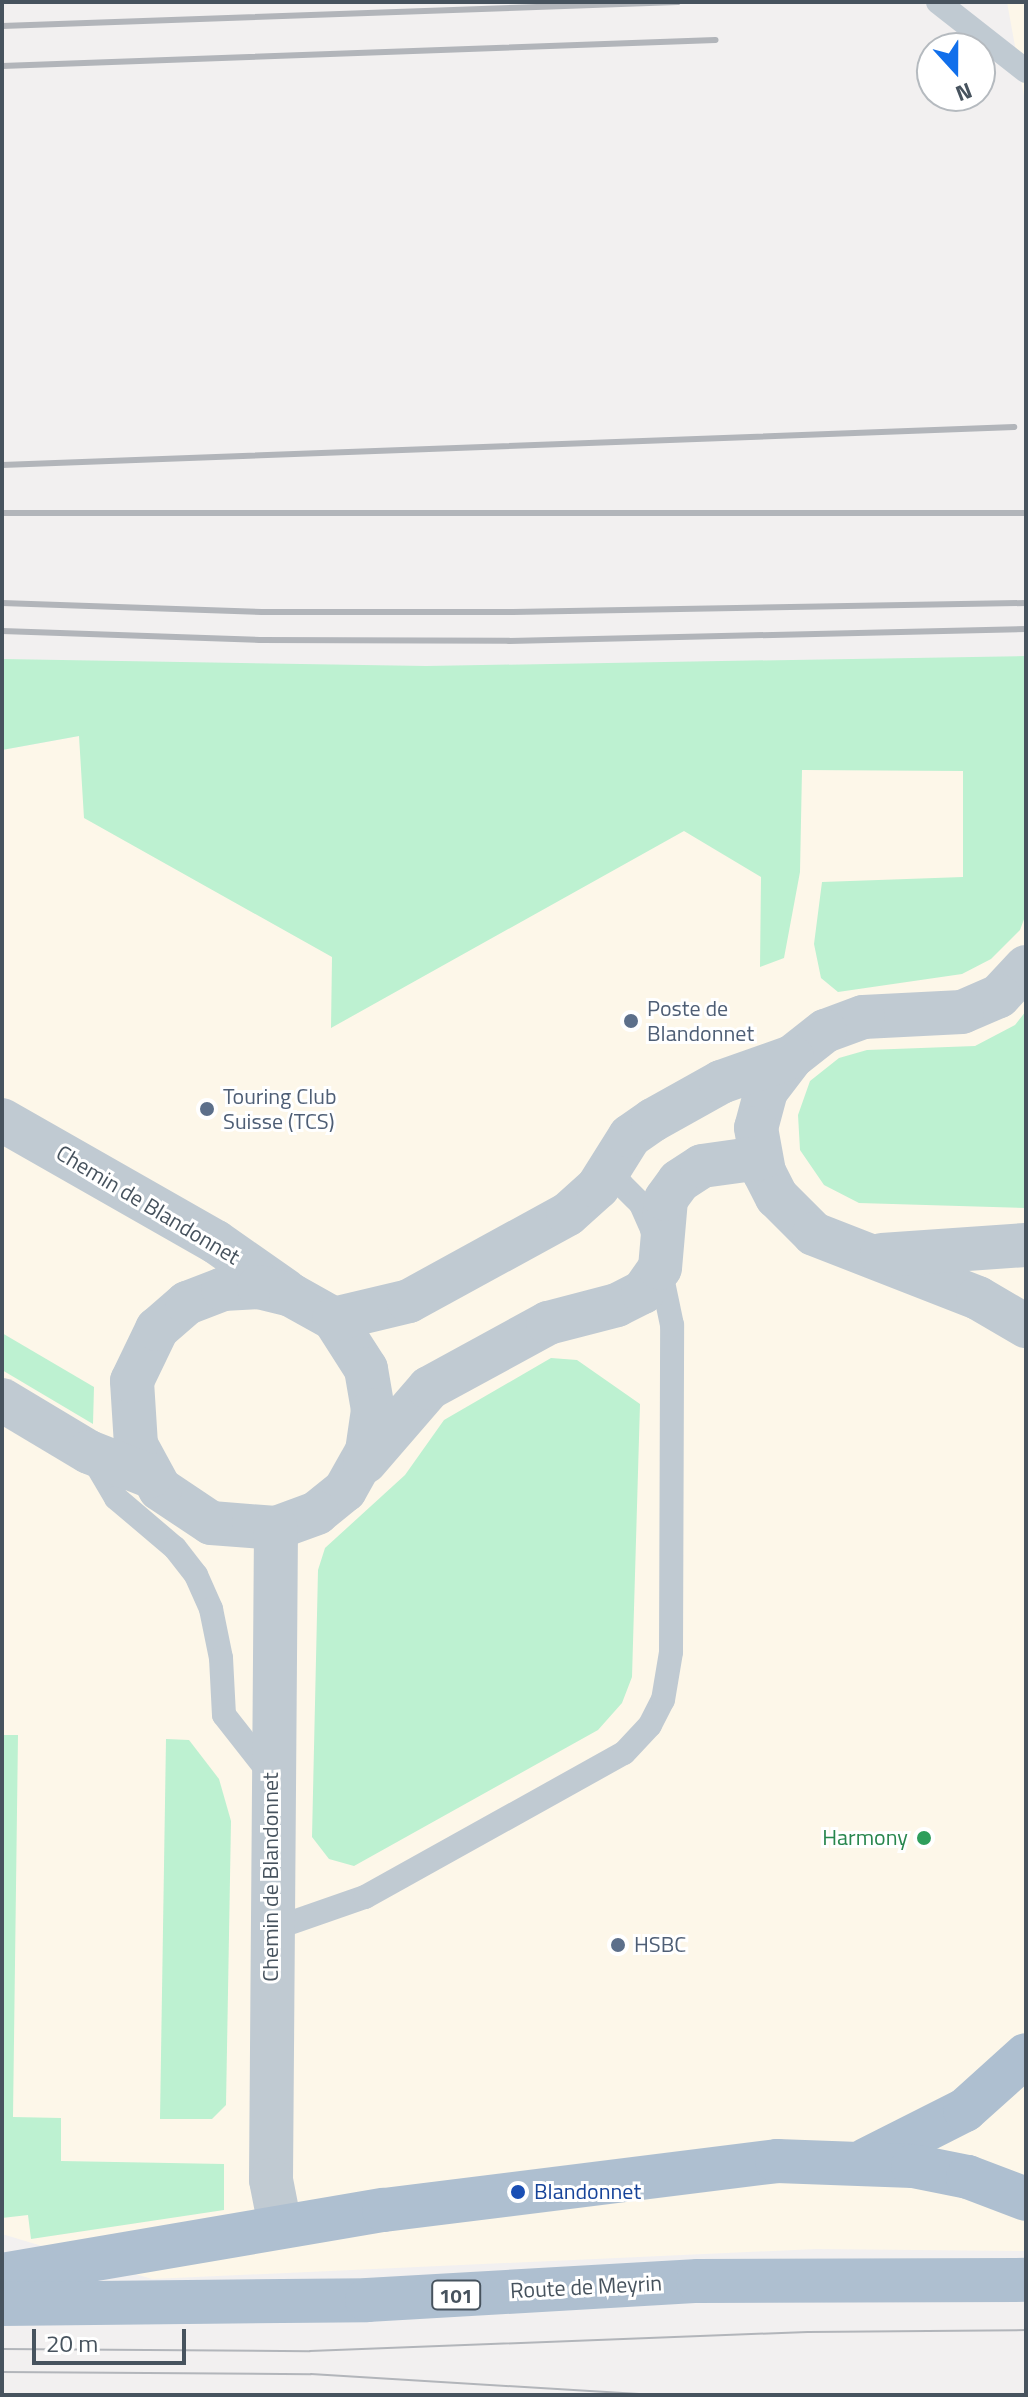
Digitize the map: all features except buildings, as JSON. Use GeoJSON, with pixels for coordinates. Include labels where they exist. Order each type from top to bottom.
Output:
{"type":"FeatureCollection","features":[{"type":"Feature","properties":{"kind":"main road"},"geometry":{"type":"LineString","coordinates":[[863,2161],[965,2110],[1026,2055]]}},
{"type":"Feature","properties":{"kind":"main road"},"geometry":{"type":"LineString","coordinates":[[2,2275],[280,2226],[701,2168],[863,2161],[968,2177],[1026,2199]]}},
{"type":"Feature","properties":{"kind":"main road","name":"Route de Meyrin"},"geometry":{"type":"LineString","coordinates":[[2,2304],[367,2300],[698,2281],[1026,2280]]}},
{"type":"Feature","properties":{"kind":"street"},"geometry":{"type":"LineString","coordinates":[[1026,967],[1012,985],[984,1003],[962,1012],[863,1017],[825,1031],[792,1057],[766,1091],[756,1128],[760,1158],[786,1211],[814,1234],[978,1298],[1026,1326]]}},
{"type":"Feature","properties":{"kind":"street"},"geometry":{"type":"LineString","coordinates":[[334,1319],[409,1301],[568,1214],[587,1199],[630,1136],[721,1082],[792,1057]]}},
{"type":"Feature","properties":{"kind":"street","name":"Chemin de Blandonnet"},"geometry":{"type":"LineString","coordinates":[[2,1120],[216,1242],[291,1295],[334,1319],[358,1352],[371,1389],[372,1421],[361,1466]]}},
{"type":"Feature","properties":{"kind":"street"},"geometry":{"type":"LineString","coordinates":[[660,1268],[666,1199],[679,1181],[702,1166],[760,1158]]}},
{"type":"Feature","properties":{"kind":"street"},"geometry":{"type":"LineString","coordinates":[[868,1256],[1026,1245]]}},
{"type":"Feature","properties":{"kind":"street","name":"Chemin de Blandonnet"},"geometry":{"type":"LineString","coordinates":[[291,1295],[259,1287],[210,1292],[187,1303],[157,1329],[137,1364],[130,1406],[136,1445],[150,1476],[178,1505],[211,1523],[276,1528],[317,1513],[345,1490],[361,1466],[429,1388],[548,1323],[633,1299],[660,1268]]}},
{"type":"Feature","properties":{"kind":"street","name":"Chemin de Blandonnet"},"geometry":{"type":"LineString","coordinates":[[2,1400],[89,1452],[150,1476]]}},
{"type":"Feature","properties":{"kind":"street","name":"Chemin de Blandonnet"},"geometry":{"type":"LineString","coordinates":[[276,1528],[271,1775],[271,2180],[280,2226]]}},
{"type":"Feature","properties":{"kind":"lane"},"geometry":{"type":"LineString","coordinates":[[938,2],[1026,71]]}},
{"type":"Feature","properties":{"kind":"lane"},"geometry":{"type":"LineString","coordinates":[[270,1930],[365,1897],[624,1753],[650,1725],[663,1700],[671,1652],[672,1325],[660,1268],[641,1204],[621,1184],[604,1176]]}},
{"type":"Feature","properties":{"kind":"lane"},"geometry":{"type":"LineString","coordinates":[[89,1452],[116,1498],[175,1548],[196,1575],[211,1609],[221,1658],[224,1715],[271,1775]]}},
{"type":"Feature","properties":{"kind":"shaded area"},"geometry":{"type":"Polygon","coordinates":[[[1007,2],[1026,2],[1026,107],[1007,2]]]}},
{"type":"Feature","properties":{"kind":"shaded area"},"geometry":{"type":"Polygon","coordinates":[[[1026,702],[1026,2251],[816,2249],[152,2279],[2,2234],[2,750],[79,736],[1026,702]]]}},
{"type":"Feature","properties":{"kind":"green space"},"geometry":{"type":"Polygon","coordinates":[[[1026,656],[1026,914],[1020,930],[991,959],[962,974],[838,992],[821,978],[814,944],[822,882],[963,877],[963,771],[802,770],[800,872],[784,958],[760,967],[761,877],[684,831],[331,1028],[332,957],[84,818],[79,736],[2,750],[2,659],[426,666],[1026,656]]]}},
{"type":"Feature","properties":{"kind":"green space"},"geometry":{"type":"Polygon","coordinates":[[[1026,1011],[1026,1208],[859,1203],[824,1185],[800,1150],[798,1115],[810,1081],[839,1058],[867,1050],[975,1046],[1015,1025],[1026,1011]]]}},
{"type":"Feature","properties":{"kind":"green space"},"geometry":{"type":"Polygon","coordinates":[[[2,1333],[94,1387],[93,1424],[2,1370],[2,1333]]]}},
{"type":"Feature","properties":{"kind":"green space"},"geometry":{"type":"Polygon","coordinates":[[[551,1358],[577,1360],[640,1404],[632,1677],[622,1703],[598,1730],[354,1866],[329,1859],[312,1837],[318,1570],[325,1548],[405,1475],[444,1420],[551,1358]]]}},
{"type":"Feature","properties":{"kind":"green space"},"geometry":{"type":"Polygon","coordinates":[[[2,1735],[18,1735],[13,2117],[61,2118],[61,2161],[224,2164],[224,2210],[31,2239],[28,2215],[2,2218],[2,1735]]]}},
{"type":"Feature","properties":{"kind":"green space"},"geometry":{"type":"Polygon","coordinates":[[[166,1739],[189,1740],[219,1779],[231,1821],[226,2105],[212,2119],[160,2119],[166,1739]]]}},
{"type":"Feature","properties":{"kind":"tram line"},"geometry":{"type":"LineString","coordinates":[[2,2349],[310,2351],[808,2332],[1026,2330]]}},
{"type":"Feature","properties":{"kind":"tram line"},"geometry":{"type":"LineString","coordinates":[[2,2372],[311,2374],[651,2395]]}},
{"type":"Feature","properties":{"kind":"railway"},"geometry":{"type":"LineString","coordinates":[[2,26],[678,2]]}},
{"type":"Feature","properties":{"kind":"railway"},"geometry":{"type":"LineString","coordinates":[[2,66],[716,40]]}},
{"type":"Feature","properties":{"kind":"railway"},"geometry":{"type":"LineString","coordinates":[[2,465],[1014,427]]}},
{"type":"Feature","properties":{"kind":"railway"},"geometry":{"type":"LineString","coordinates":[[2,513],[1026,513]]}},
{"type":"Feature","properties":{"kind":"railway"},"geometry":{"type":"LineString","coordinates":[[2,603],[262,612],[513,612],[1026,603]]}},
{"type":"Feature","properties":{"kind":"railway"},"geometry":{"type":"LineString","coordinates":[[2,631],[260,640],[509,641],[1026,629]]}},
{"type":"Feature","properties":{"kind":"place","name":"Poste de Blandonnet"},"geometry":{"type":"Point","coordinates":[631,1021]}},
{"type":"Feature","properties":{"kind":"place","name":"Touring Club Suisse (TCS)"},"geometry":{"type":"Point","coordinates":[207,1109]}},
{"type":"Feature","properties":{"kind":"place","name":"Harmony"},"geometry":{"type":"Point","coordinates":[924,1838]}},
{"type":"Feature","properties":{"kind":"place","name":"HSBC"},"geometry":{"type":"Point","coordinates":[618,1945]}},
{"type":"Feature","properties":{"kind":"place","name":"Blandonnet"},"geometry":{"type":"Point","coordinates":[518,2192]}}]}
